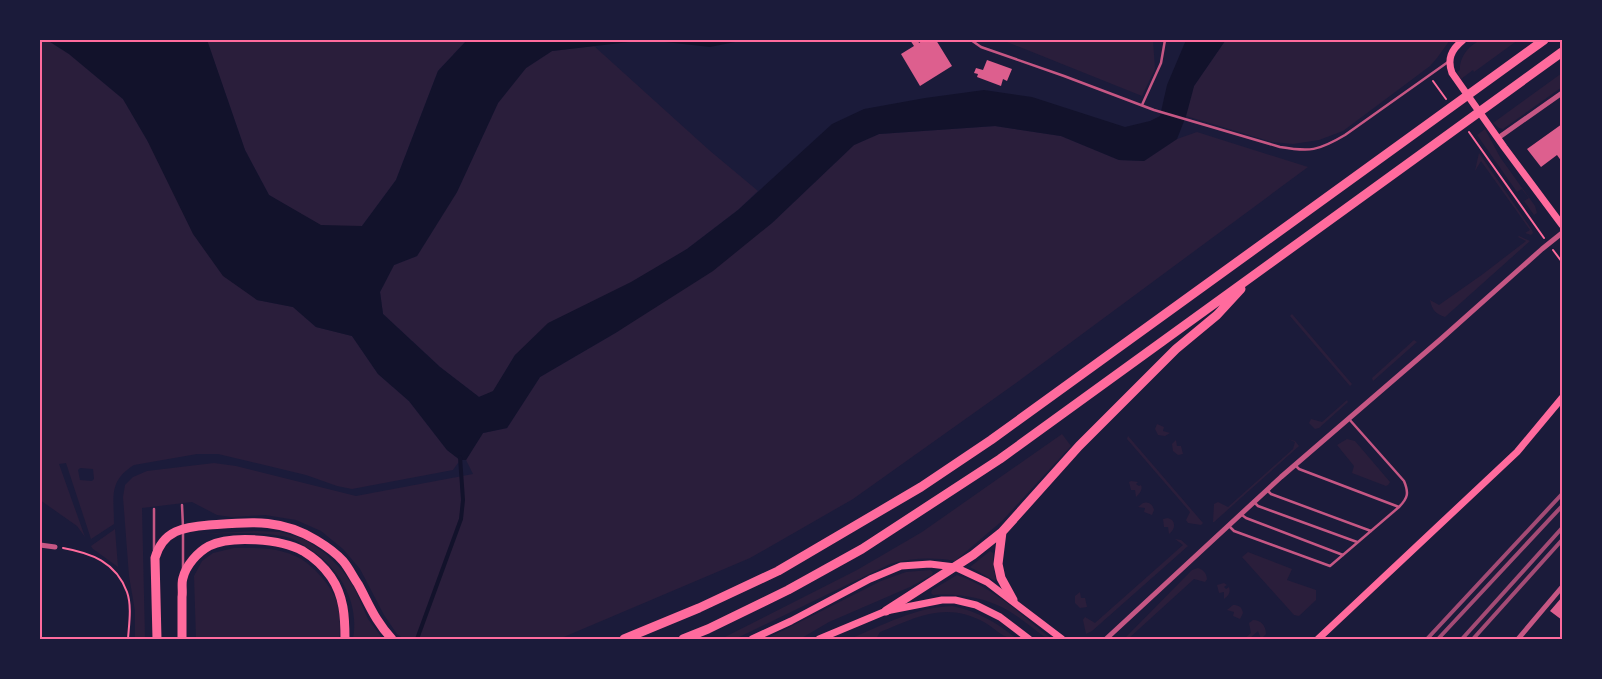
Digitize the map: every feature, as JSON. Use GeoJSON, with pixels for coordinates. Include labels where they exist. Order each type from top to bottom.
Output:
{"type":"FeatureCollection","features":[{"type":"Feature","properties":{"kind":"highway"},"geometry":{"type":"LineString","coordinates":[[624,639],[699,608],[778,571],[921,487],[991,440],[1544,40]]}},
{"type":"Feature","properties":{"kind":"highway"},"geometry":{"type":"LineString","coordinates":[[683,639],[708,629],[788,590],[862,549],[1000,459],[1562,52]]}},
{"type":"Feature","properties":{"kind":"highway"},"geometry":{"type":"LineString","coordinates":[[886,611],[973,555],[1002,532],[1086,440],[1176,349],[1217,315],[1253,276]]}},
{"type":"Feature","properties":{"kind":"highway"},"geometry":{"type":"LineString","coordinates":[[157,639],[154,569],[158,548],[166,538],[183,529],[206,525],[262,523],[280,525],[301,531],[344,561],[359,585],[374,617],[392,639]]}},
{"type":"Feature","properties":{"kind":"highway"},"geometry":{"type":"LineString","coordinates":[[1002,532],[998,564],[1001,578],[1013,600]]}},
{"type":"Feature","properties":{"kind":"highway"},"geometry":{"type":"LineString","coordinates":[[182,639],[183,578],[193,559],[210,546],[228,541],[266,540],[285,544],[302,551],[318,562],[330,576],[343,605],[345,639]]}},
{"type":"Feature","properties":{"kind":"main road"},"geometry":{"type":"LineString","coordinates":[[1462,40],[1451,53],[1449,61],[1452,73],[1562,225]]}},
{"type":"Feature","properties":{"kind":"main road"},"geometry":{"type":"LineString","coordinates":[[1318,639],[1477,492],[1517,452],[1562,398]]}},
{"type":"Feature","properties":{"kind":"main road"},"geometry":{"type":"LineString","coordinates":[[752,639],[791,621],[870,579],[901,566],[930,564],[955,567],[987,582],[1062,639]]}},
{"type":"Feature","properties":{"kind":"main road"},"geometry":{"type":"LineString","coordinates":[[820,639],[886,611],[942,600],[955,600],[976,605],[1000,617],[1029,639]]}},
{"type":"Feature","properties":{"kind":"street"},"geometry":{"type":"LineString","coordinates":[[1498,138],[1562,93]]}},
{"type":"Feature","properties":{"kind":"street"},"geometry":{"type":"LineString","coordinates":[[1106,639],[1254,501],[1434,345],[1542,248],[1562,233]]}},
{"type":"Feature","properties":{"kind":"street"},"geometry":{"type":"LineString","coordinates":[[40,545],[55,547]]}},
{"type":"Feature","properties":{"kind":"street"},"geometry":{"type":"LineString","coordinates":[[1518,639],[1562,588]]}},
{"type":"Feature","properties":{"kind":"lane"},"geometry":{"type":"LineString","coordinates":[[971,40],[980,47],[1154,110],[1280,148],[1299,150],[1314,150],[1328,145],[1449,61]]}},
{"type":"Feature","properties":{"kind":"lane"},"geometry":{"type":"LineString","coordinates":[[1142,105],[1161,64],[1165,40]]}},
{"type":"Feature","properties":{"kind":"lane"},"geometry":{"type":"LineString","coordinates":[[1229,526],[1234,531],[1330,566],[1399,507],[1407,499],[1408,491],[1404,481],[1348,418]]}},
{"type":"Feature","properties":{"kind":"lane"},"geometry":{"type":"LineString","coordinates":[[1295,465],[1299,469],[1399,507]]}},
{"type":"Feature","properties":{"kind":"lane"},"geometry":{"type":"LineString","coordinates":[[1267,490],[1271,494],[1371,530]]}},
{"type":"Feature","properties":{"kind":"lane"},"geometry":{"type":"LineString","coordinates":[[1254,501],[1258,506],[1358,542]]}},
{"type":"Feature","properties":{"kind":"lane"},"geometry":{"type":"LineString","coordinates":[[182,506],[183,578]]}},
{"type":"Feature","properties":{"kind":"lane"},"geometry":{"type":"LineString","coordinates":[[154,509],[154,569]]}},
{"type":"Feature","properties":{"kind":"lane"},"geometry":{"type":"LineString","coordinates":[[1241,514],[1246,518],[1343,555]]}},
{"type":"Feature","properties":{"kind":"path"},"geometry":{"type":"LineString","coordinates":[[1429,75],[1442,93]]}},
{"type":"Feature","properties":{"kind":"path"},"geometry":{"type":"LineString","coordinates":[[1473,137],[1540,231]]}},
{"type":"Feature","properties":{"kind":"path"},"geometry":{"type":"LineString","coordinates":[[1556,254],[1562,262]]}},
{"type":"Feature","properties":{"kind":"path"},"geometry":{"type":"LineString","coordinates":[[55,547],[94,556],[121,580],[128,600],[128,639]]}},
{"type":"Feature","properties":{"kind":"shaded area"},"geometry":{"type":"Polygon","coordinates":[[[1485,39],[1518,40],[1474,72],[1473,70],[1461,79],[1457,72],[1460,70],[1463,56],[1477,42],[1485,39]]]}},
{"type":"Feature","properties":{"kind":"shaded area"},"geometry":{"type":"Polygon","coordinates":[[[40,40],[47,40],[69,54],[123,99],[147,140],[257,300],[293,307],[316,327],[352,336],[378,374],[409,401],[447,450],[460,460],[453,470],[352,489],[306,475],[218,454],[197,454],[134,465],[120,477],[116,484],[113,498],[114,524],[91,539],[66,463],[59,464],[85,537],[77,526],[40,500],[40,40]],[[80,468],[78,470],[80,480],[92,481],[94,479],[93,469],[80,468]]]}},
{"type":"Feature","properties":{"kind":"shaded area"},"geometry":{"type":"Polygon","coordinates":[[[47,40],[207,40],[245,150],[269,195],[321,225],[362,226],[396,180],[438,71],[467,40],[647,40],[552,51],[526,68],[498,103],[457,192],[417,256],[394,265],[380,292],[383,314],[440,367],[479,397],[493,391],[515,355],[548,323],[631,282],[687,249],[738,210],[832,124],[864,109],[984,90],[1032,97],[1125,127],[1150,121],[1160,116],[1167,85],[1186,40],[1227,40],[1194,86],[1186,116],[1177,139],[1144,161],[1119,160],[1061,136],[995,126],[879,134],[854,145],[772,223],[713,271],[617,332],[540,377],[507,428],[483,433],[466,460],[460,460],[447,450],[409,401],[378,374],[352,336],[316,327],[293,307],[257,300],[223,276],[193,234],[147,140],[123,99],[69,54],[47,40]]]}},
{"type":"Feature","properties":{"kind":"shaded area"},"geometry":{"type":"Polygon","coordinates":[[[207,40],[467,40],[438,71],[396,180],[362,226],[321,226],[269,195],[245,150],[207,40]]]}},
{"type":"Feature","properties":{"kind":"shaded area"},"geometry":{"type":"Polygon","coordinates":[[[647,40],[745,40],[710,47],[647,40]]]}},
{"type":"Feature","properties":{"kind":"shaded area"},"geometry":{"type":"Polygon","coordinates":[[[1002,40],[1153,40],[1155,69],[1142,96],[1002,40]]]}},
{"type":"Feature","properties":{"kind":"shaded area"},"geometry":{"type":"Polygon","coordinates":[[[1227,40],[1450,40],[1430,66],[1343,131],[1319,140],[1293,144],[1272,142],[1186,116],[1194,86],[1227,40]]]}},
{"type":"Feature","properties":{"kind":"shaded area"},"geometry":{"type":"Polygon","coordinates":[[[594,46],[709,150],[758,191],[738,210],[687,249],[515,355],[493,392],[479,397],[440,367],[383,314],[380,292],[394,265],[417,256],[457,192],[498,103],[526,68],[552,51],[594,46]]]}},
{"type":"Feature","properties":{"kind":"shaded area"},"geometry":{"type":"Polygon","coordinates":[[[1562,73],[1562,87],[1503,129],[1493,123],[1562,73]]]}},
{"type":"Feature","properties":{"kind":"shaded area"},"geometry":{"type":"Polygon","coordinates":[[[995,126],[1061,136],[1119,160],[1144,161],[1177,139],[1197,132],[1308,167],[1016,383],[853,499],[750,558],[559,639],[404,639],[397,634],[384,615],[360,569],[343,549],[321,531],[296,520],[265,515],[232,517],[217,515],[192,502],[142,508],[145,639],[135,639],[135,611],[129,576],[123,497],[125,485],[133,477],[147,471],[214,463],[236,466],[356,496],[473,474],[466,460],[483,433],[507,428],[540,377],[617,332],[772,223],[854,145],[879,134],[995,126]]]}},
{"type":"Feature","properties":{"kind":"shaded area"},"geometry":{"type":"Polygon","coordinates":[[[1485,129],[1500,157],[1535,206],[1537,213],[1534,215],[1524,201],[1529,198],[1522,189],[1517,192],[1477,135],[1485,129]]]}},
{"type":"Feature","properties":{"kind":"shaded area"},"geometry":{"type":"Polygon","coordinates":[[[1479,153],[1532,230],[1533,233],[1531,235],[1525,233],[1530,230],[1481,161],[1475,171],[1479,153]]]}},
{"type":"Feature","properties":{"kind":"shaded area"},"geometry":{"type":"Polygon","coordinates":[[[1519,236],[1530,241],[1445,317],[1435,311],[1430,300],[1439,305],[1483,274],[1526,241],[1519,236]]]}},
{"type":"Feature","properties":{"kind":"shaded area"},"geometry":{"type":"Polygon","coordinates":[[[1292,314],[1352,384],[1350,386],[1290,316],[1292,314]]]}},
{"type":"Feature","properties":{"kind":"shaded area"},"geometry":{"type":"Polygon","coordinates":[[[1414,340],[1417,342],[1373,381],[1372,378],[1414,340]]]}},
{"type":"Feature","properties":{"kind":"shaded area"},"geometry":{"type":"Polygon","coordinates":[[[1347,400],[1348,402],[1319,428],[1315,429],[1309,423],[1311,419],[1322,422],[1347,400]]]}},
{"type":"Feature","properties":{"kind":"shaded area"},"geometry":{"type":"Polygon","coordinates":[[[1157,424],[1164,427],[1163,431],[1170,433],[1165,436],[1158,435],[1155,429],[1157,424]]]}},
{"type":"Feature","properties":{"kind":"shaded area"},"geometry":{"type":"Polygon","coordinates":[[[1062,434],[1071,446],[1002,521],[955,561],[922,559],[890,564],[735,639],[721,639],[857,570],[922,532],[1062,434]]]}},
{"type":"Feature","properties":{"kind":"shaded area"},"geometry":{"type":"Polygon","coordinates":[[[1128,436],[1203,523],[1201,525],[1188,523],[1186,520],[1190,512],[1127,439],[1128,436]]]}},
{"type":"Feature","properties":{"kind":"shaded area"},"geometry":{"type":"Polygon","coordinates":[[[1288,439],[1295,441],[1299,446],[1213,522],[1214,504],[1218,502],[1228,507],[1293,449],[1295,442],[1288,439]]]}},
{"type":"Feature","properties":{"kind":"shaded area"},"geometry":{"type":"Polygon","coordinates":[[[1347,439],[1355,441],[1390,482],[1388,485],[1386,486],[1352,473],[1354,466],[1337,445],[1347,439]]]}},
{"type":"Feature","properties":{"kind":"shaded area"},"geometry":{"type":"Polygon","coordinates":[[[1176,440],[1177,446],[1181,446],[1183,454],[1178,455],[1173,451],[1172,444],[1176,440]]]}},
{"type":"Feature","properties":{"kind":"shaded area"},"geometry":{"type":"Polygon","coordinates":[[[1129,482],[1138,482],[1136,484],[1142,487],[1136,497],[1135,490],[1131,490],[1129,482]]]}},
{"type":"Feature","properties":{"kind":"shaded area"},"geometry":{"type":"Polygon","coordinates":[[[1145,502],[1153,506],[1152,515],[1144,512],[1145,508],[1138,507],[1145,502]]]}},
{"type":"Feature","properties":{"kind":"shaded area"},"geometry":{"type":"Polygon","coordinates":[[[1168,518],[1172,520],[1174,526],[1169,534],[1168,527],[1164,527],[1163,519],[1168,518]]]}},
{"type":"Feature","properties":{"kind":"shaded area"},"geometry":{"type":"Polygon","coordinates":[[[115,529],[118,567],[91,546],[115,529]]]}},
{"type":"Feature","properties":{"kind":"shaded area"},"geometry":{"type":"Polygon","coordinates":[[[257,531],[281,532],[304,539],[325,553],[342,570],[354,587],[368,619],[383,639],[353,639],[353,611],[350,598],[337,574],[317,555],[293,539],[258,533],[194,534],[257,531]]]}},
{"type":"Feature","properties":{"kind":"shaded area"},"geometry":{"type":"Polygon","coordinates":[[[1175,539],[1181,540],[1188,546],[1092,631],[1086,634],[1083,620],[1085,617],[1095,623],[1183,545],[1175,539]]]}},
{"type":"Feature","properties":{"kind":"shaded area"},"geometry":{"type":"Polygon","coordinates":[[[234,548],[265,549],[287,553],[301,559],[318,573],[328,585],[337,601],[340,618],[339,639],[196,639],[194,576],[202,561],[213,553],[234,548]]]}},
{"type":"Feature","properties":{"kind":"shaded area"},"geometry":{"type":"Polygon","coordinates":[[[990,551],[993,553],[995,581],[970,567],[990,551]]]}},
{"type":"Feature","properties":{"kind":"shaded area"},"geometry":{"type":"Polygon","coordinates":[[[1248,552],[1292,569],[1287,580],[1316,590],[1316,600],[1299,616],[1294,615],[1242,557],[1248,552]]]}},
{"type":"Feature","properties":{"kind":"shaded area"},"geometry":{"type":"Polygon","coordinates":[[[1198,568],[1206,575],[1207,579],[1205,582],[1194,579],[1128,639],[1124,639],[1192,570],[1198,568]]]}},
{"type":"Feature","properties":{"kind":"shaded area"},"geometry":{"type":"Polygon","coordinates":[[[930,570],[933,572],[932,575],[910,587],[829,622],[800,639],[766,639],[881,581],[906,572],[930,570]]]}},
{"type":"Feature","properties":{"kind":"shaded area"},"geometry":{"type":"Polygon","coordinates":[[[957,575],[995,594],[1052,639],[1047,639],[1000,606],[963,596],[933,595],[931,593],[932,590],[957,575]]]}},
{"type":"Feature","properties":{"kind":"shaded area"},"geometry":{"type":"Polygon","coordinates":[[[1224,583],[1227,585],[1224,587],[1226,589],[1229,587],[1230,591],[1224,599],[1224,592],[1219,593],[1217,585],[1224,583]]]}},
{"type":"Feature","properties":{"kind":"shaded area"},"geometry":{"type":"Polygon","coordinates":[[[1080,592],[1081,598],[1085,598],[1087,607],[1080,608],[1075,603],[1075,596],[1080,592]]]}},
{"type":"Feature","properties":{"kind":"shaded area"},"geometry":{"type":"Polygon","coordinates":[[[1233,605],[1239,606],[1242,609],[1243,613],[1240,619],[1233,616],[1234,612],[1227,610],[1233,605]]]}},
{"type":"Feature","properties":{"kind":"shaded area"},"geometry":{"type":"Polygon","coordinates":[[[952,606],[987,618],[1017,639],[1012,639],[970,616],[944,612],[906,621],[880,632],[876,639],[850,639],[913,613],[952,606]]]}},
{"type":"Feature","properties":{"kind":"shaded area"},"geometry":{"type":"Polygon","coordinates":[[[1253,620],[1262,624],[1266,634],[1261,639],[1258,631],[1249,639],[1244,639],[1251,633],[1249,623],[1253,620]]]}},
{"type":"Feature","properties":{"kind":"building"},"geometry":{"type":"Polygon","coordinates":[[[910,40],[918,40],[919,43],[923,40],[936,40],[952,66],[920,86],[901,54],[914,46],[910,40]]]}},
{"type":"Feature","properties":{"kind":"building"},"geometry":{"type":"Polygon","coordinates":[[[987,60],[1012,69],[1007,81],[1003,79],[1001,86],[977,77],[978,74],[974,73],[976,68],[983,70],[987,60]]]}},
{"type":"Feature","properties":{"kind":"building"},"geometry":{"type":"Polygon","coordinates":[[[1562,124],[1562,162],[1557,155],[1541,167],[1527,149],[1562,124]]]}},
{"type":"Feature","properties":{"kind":"building"},"geometry":{"type":"Polygon","coordinates":[[[1562,597],[1562,620],[1550,611],[1562,597]]]}},
{"type":"Feature","properties":{"kind":"waterway"},"geometry":{"type":"LineString","coordinates":[[417,639],[461,519],[463,500],[460,457]]}},
{"type":"Feature","properties":{"kind":"railway"},"geometry":{"type":"LineString","coordinates":[[1427,639],[1562,494]]}},
{"type":"Feature","properties":{"kind":"railway"},"geometry":{"type":"LineString","coordinates":[[1438,639],[1562,506]]}},
{"type":"Feature","properties":{"kind":"railway"},"geometry":{"type":"LineString","coordinates":[[1462,639],[1562,528]]}},
{"type":"Feature","properties":{"kind":"railway"},"geometry":{"type":"LineString","coordinates":[[1473,639],[1562,540]]}}]}
